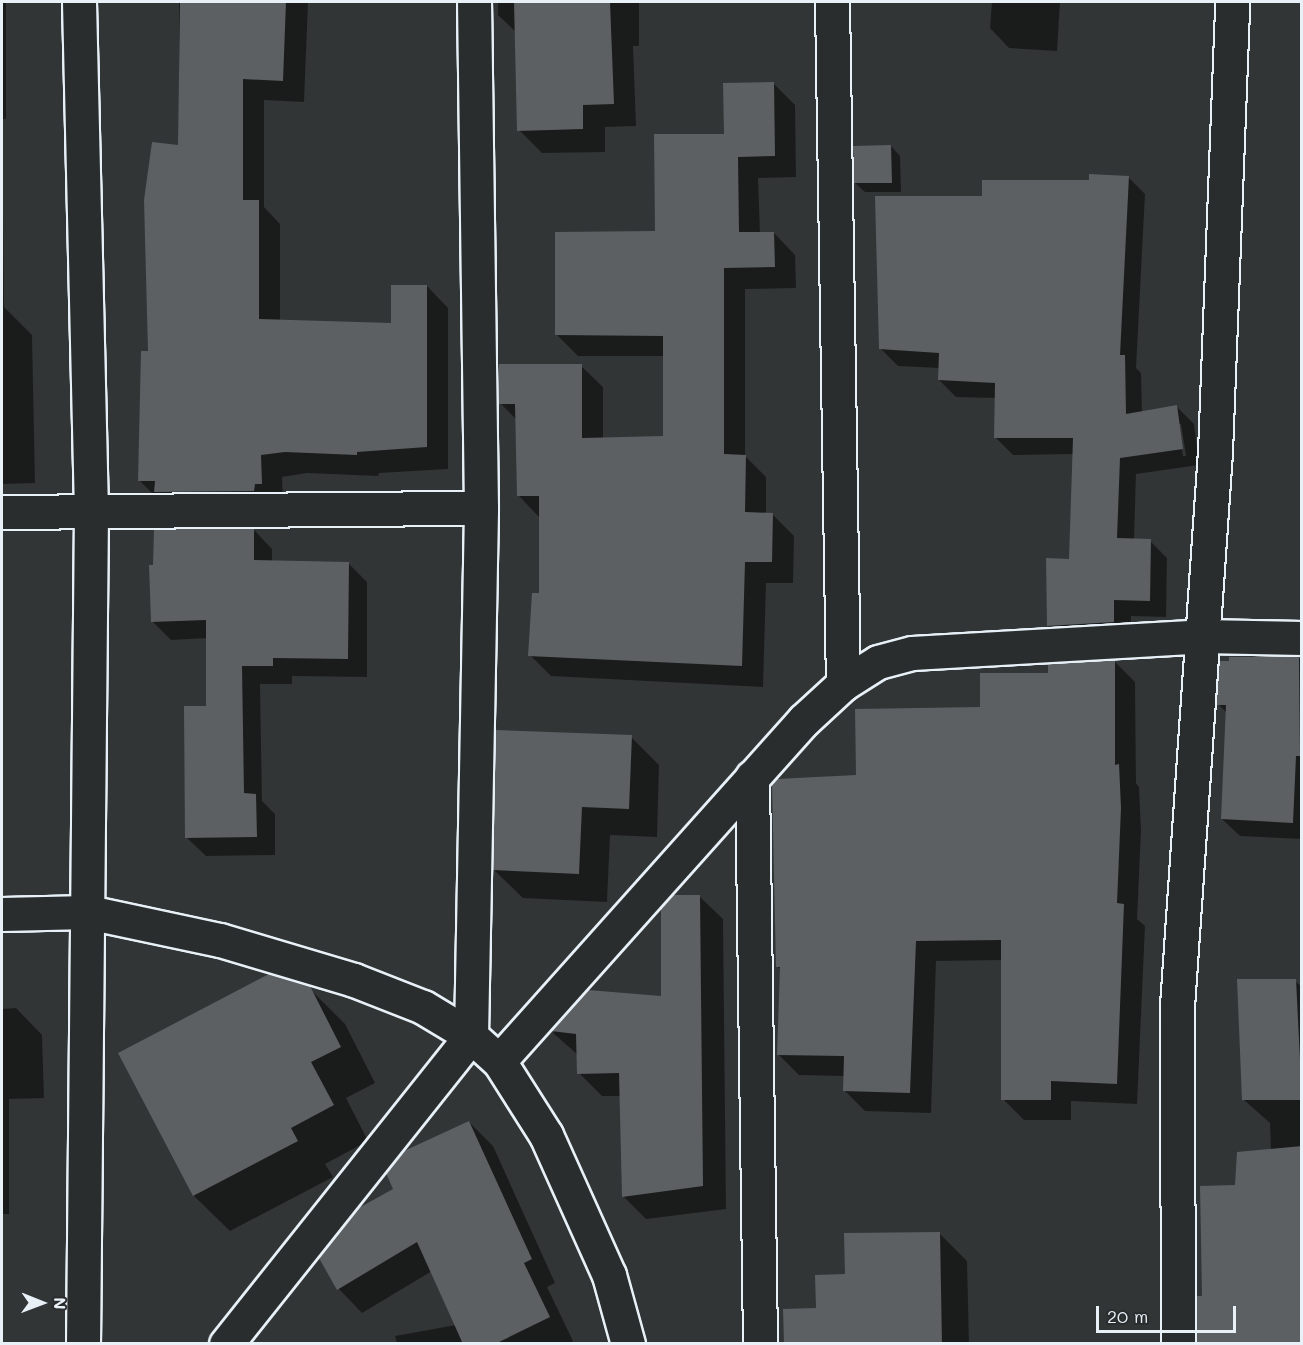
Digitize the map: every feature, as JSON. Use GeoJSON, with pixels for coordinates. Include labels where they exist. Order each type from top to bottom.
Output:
{"type":"FeatureCollection","features":[{"type":"Feature","properties":{"kind":"street"},"geometry":{"type":"LineString","coordinates":[[79,2],[91,511],[83,1344]]}},
{"type":"Feature","properties":{"kind":"street"},"geometry":{"type":"LineString","coordinates":[[226,1344],[471,1036],[482,508],[474,2]]}},
{"type":"Feature","properties":{"kind":"street"},"geometry":{"type":"LineString","coordinates":[[832,2],[843,684]]}},
{"type":"Feature","properties":{"kind":"street"},"geometry":{"type":"LineString","coordinates":[[1178,1344],[1177,1006],[1215,452],[1232,2]]}},
{"type":"Feature","properties":{"kind":"street"},"geometry":{"type":"LineString","coordinates":[[2,512],[482,508]]}},
{"type":"Feature","properties":{"kind":"street"},"geometry":{"type":"LineString","coordinates":[[499,1060],[804,720],[843,684],[878,663],[912,653],[1203,636],[1302,638]]}},
{"type":"Feature","properties":{"kind":"street"},"geometry":{"type":"LineString","coordinates":[[752,777],[760,1344]]}},
{"type":"Feature","properties":{"kind":"street"},"geometry":{"type":"LineString","coordinates":[[2,914],[88,912],[220,939],[354,980],[423,1007],[471,1036],[499,1060],[546,1135],[609,1275],[628,1344]]}},
{"type":"Feature","properties":{"kind":"building"},"geometry":{"type":"Polygon","coordinates":[[[180,2],[286,2],[283,81],[243,79],[243,200],[259,200],[259,319],[391,323],[391,285],[427,285],[427,447],[357,452],[357,455],[285,452],[261,455],[262,484],[255,484],[254,491],[154,492],[155,481],[138,481],[141,351],[148,351],[144,200],[152,142],[178,145],[180,2]]]}},
{"type":"Feature","properties":{"kind":"building"},"geometry":{"type":"Polygon","coordinates":[[[514,2],[610,2],[614,104],[583,105],[583,129],[517,131],[514,2]]]}},
{"type":"Feature","properties":{"kind":"building"},"geometry":{"type":"Polygon","coordinates":[[[774,82],[775,156],[738,157],[739,232],[774,232],[775,267],[724,268],[724,454],[746,455],[745,512],[773,513],[772,562],[745,562],[742,666],[528,656],[532,593],[539,593],[539,496],[517,496],[515,404],[499,404],[499,364],[582,364],[582,438],[663,436],[663,336],[555,335],[555,232],[655,231],[654,134],[724,134],[723,83],[774,82]]]}},
{"type":"Feature","properties":{"kind":"building"},"geometry":{"type":"Polygon","coordinates":[[[891,145],[892,183],[854,183],[853,146],[891,145]]]}},
{"type":"Feature","properties":{"kind":"building"},"geometry":{"type":"Polygon","coordinates":[[[1089,174],[1129,176],[1120,355],[1125,355],[1126,414],[1177,405],[1183,449],[1120,458],[1117,538],[1151,539],[1150,601],[1114,600],[1114,622],[1047,626],[1046,558],[1069,559],[1073,438],[994,438],[995,383],[938,380],[939,353],[879,349],[875,196],[982,196],[982,180],[1089,180],[1089,174]]]}},
{"type":"Feature","properties":{"kind":"building"},"geometry":{"type":"Polygon","coordinates":[[[154,529],[254,529],[254,560],[349,562],[348,659],[273,658],[273,666],[242,666],[244,793],[256,794],[257,837],[185,838],[184,706],[206,706],[206,620],[151,622],[149,565],[153,565],[154,529]]]}},
{"type":"Feature","properties":{"kind":"building"},"geometry":{"type":"Polygon","coordinates":[[[1229,657],[1299,657],[1300,756],[1296,756],[1293,823],[1221,819],[1226,705],[1216,705],[1219,661],[1229,661],[1229,657]]]}},
{"type":"Feature","properties":{"kind":"building"},"geometry":{"type":"Polygon","coordinates":[[[1115,660],[1115,765],[1119,764],[1121,808],[1117,903],[1124,904],[1117,1084],[1051,1081],[1051,1100],[1001,1100],[1001,940],[916,941],[910,1093],[843,1091],[844,1056],[777,1055],[780,967],[776,967],[772,784],[777,779],[856,775],[855,709],[980,707],[980,673],[1048,673],[1048,664],[1115,660]]]}},
{"type":"Feature","properties":{"kind":"building"},"geometry":{"type":"Polygon","coordinates":[[[496,730],[632,735],[629,809],[582,807],[579,874],[493,870],[496,730]]]}},
{"type":"Feature","properties":{"kind":"building"},"geometry":{"type":"Polygon","coordinates":[[[673,895],[700,895],[703,1186],[622,1197],[619,1073],[577,1074],[576,1034],[551,1031],[588,990],[661,996],[661,908],[673,895]]]}},
{"type":"Feature","properties":{"kind":"building"},"geometry":{"type":"Polygon","coordinates":[[[269,974],[310,986],[341,1047],[311,1062],[334,1105],[291,1128],[298,1141],[193,1196],[118,1053],[269,974]]]}},
{"type":"Feature","properties":{"kind":"building"},"geometry":{"type":"Polygon","coordinates":[[[1237,979],[1296,979],[1302,1100],[1242,1100],[1237,979]]]}},
{"type":"Feature","properties":{"kind":"building"},"geometry":{"type":"Polygon","coordinates":[[[469,1121],[532,1259],[524,1263],[550,1317],[495,1344],[463,1344],[417,1242],[337,1290],[319,1258],[357,1209],[393,1189],[386,1173],[404,1151],[469,1121]]]}},
{"type":"Feature","properties":{"kind":"building"},"geometry":{"type":"Polygon","coordinates":[[[1302,1146],[1302,1344],[1197,1344],[1197,1296],[1202,1296],[1200,1186],[1235,1185],[1237,1152],[1302,1146]]]}},
{"type":"Feature","properties":{"kind":"building"},"geometry":{"type":"Polygon","coordinates":[[[940,1232],[942,1344],[784,1344],[783,1309],[816,1308],[815,1275],[845,1274],[844,1233],[940,1232]]]}}]}
